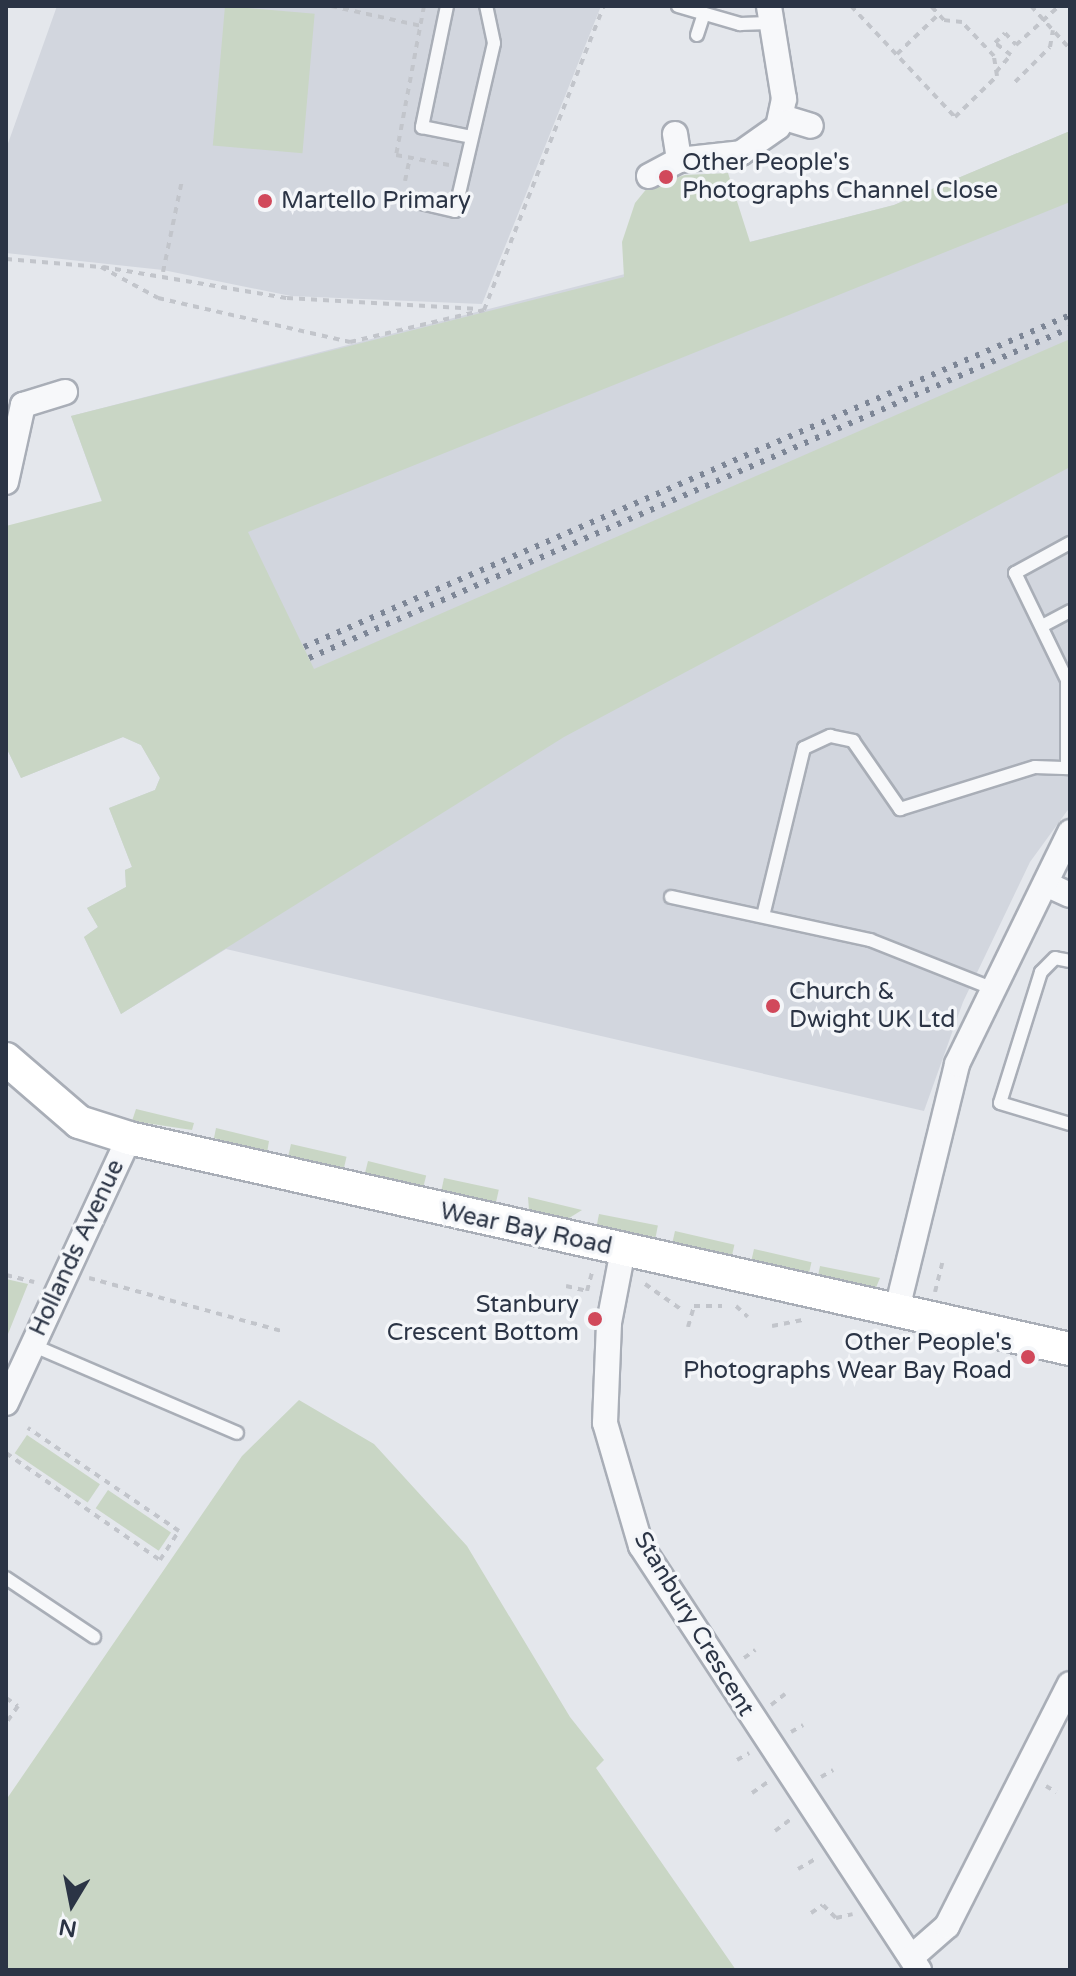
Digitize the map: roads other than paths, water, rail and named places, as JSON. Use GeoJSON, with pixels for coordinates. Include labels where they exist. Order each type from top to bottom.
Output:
{"type":"FeatureCollection","features":[{"type":"Feature","properties":{"kind":"street"},"geometry":{"type":"LineString","coordinates":[[649,176],[679,160],[741,153],[767,140],[782,117],[769,14]]}},
{"type":"Feature","properties":{"kind":"street"},"geometry":{"type":"LineString","coordinates":[[782,117],[811,126]]}},
{"type":"Feature","properties":{"kind":"street"},"geometry":{"type":"LineString","coordinates":[[675,134],[679,160]]}},
{"type":"Feature","properties":{"kind":"street"},"geometry":{"type":"LineString","coordinates":[[6,482],[11,432],[23,405],[65,392]]}},
{"type":"Feature","properties":{"kind":"street"},"geometry":{"type":"LineString","coordinates":[[897,1309],[953,1077],[989,987],[1046,884],[1070,832]]}},
{"type":"Feature","properties":{"kind":"street"},"geometry":{"type":"LineString","coordinates":[[1046,884],[1070,895]]}},
{"type":"Feature","properties":{"kind":"street","name":"Wear Bay Road"},"geometry":{"type":"LineString","coordinates":[[6,1059],[34,1090],[79,1122],[129,1138],[1070,1349]]}},
{"type":"Feature","properties":{"kind":"street","name":"Hollands Avenue"},"geometry":{"type":"LineString","coordinates":[[6,1403],[129,1138]]}},
{"type":"Feature","properties":{"kind":"street","name":"Stanbury Crescent"},"geometry":{"type":"LineString","coordinates":[[623,1250],[609,1323],[605,1423],[641,1546],[773,1755],[917,1962],[947,1926],[1070,1684]]}},
{"type":"Feature","properties":{"kind":"lane"},"geometry":{"type":"LineString","coordinates":[[447,6],[422,127],[471,137]]}},
{"type":"Feature","properties":{"kind":"lane"},"geometry":{"type":"LineString","coordinates":[[412,201],[455,211],[494,43],[486,6]]}},
{"type":"Feature","properties":{"kind":"lane"},"geometry":{"type":"LineString","coordinates":[[678,6],[704,14],[769,14]]}},
{"type":"Feature","properties":{"kind":"lane"},"geometry":{"type":"LineString","coordinates":[[697,35],[704,14]]}},
{"type":"Feature","properties":{"kind":"lane"},"geometry":{"type":"LineString","coordinates":[[763,916],[804,748],[830,736],[853,741],[900,809],[1035,767],[1068,768],[1069,679],[1015,573],[1070,543]]}},
{"type":"Feature","properties":{"kind":"lane"},"geometry":{"type":"LineString","coordinates":[[1042,626],[1070,611]]}},
{"type":"Feature","properties":{"kind":"lane"},"geometry":{"type":"LineString","coordinates":[[671,897],[870,940],[989,987]]}},
{"type":"Feature","properties":{"kind":"lane"},"geometry":{"type":"LineString","coordinates":[[1070,961],[1055,958],[1041,972],[1000,1103],[1070,1124]]}},
{"type":"Feature","properties":{"kind":"lane"},"geometry":{"type":"LineString","coordinates":[[32,1345],[237,1433]]}},
{"type":"Feature","properties":{"kind":"lane"},"geometry":{"type":"LineString","coordinates":[[6,1578],[94,1637]]}},
{"type":"Feature","properties":{"kind":"railway"},"geometry":{"type":"LineString","coordinates":[[304,647],[1070,315]]}},
{"type":"Feature","properties":{"kind":"railway"},"geometry":{"type":"LineString","coordinates":[[309,658],[1070,328]]}},
{"type":"Feature","properties":{"kind":"place","name":"Other People's Photographs Channel Close"},"geometry":{"type":"Point","coordinates":[666,177]}},
{"type":"Feature","properties":{"kind":"place","name":"Martello Primary"},"geometry":{"type":"Point","coordinates":[265,201]}},
{"type":"Feature","properties":{"kind":"place","name":"Church & Dwight UK Ltd"},"geometry":{"type":"Point","coordinates":[773,1006]}},
{"type":"Feature","properties":{"kind":"place","name":"Stanbury Crescent Bottom"},"geometry":{"type":"Point","coordinates":[595,1319]}},
{"type":"Feature","properties":{"kind":"place","name":"Other People's Photographs Wear Bay Road"},"geometry":{"type":"Point","coordinates":[1028,1357]}}]}
